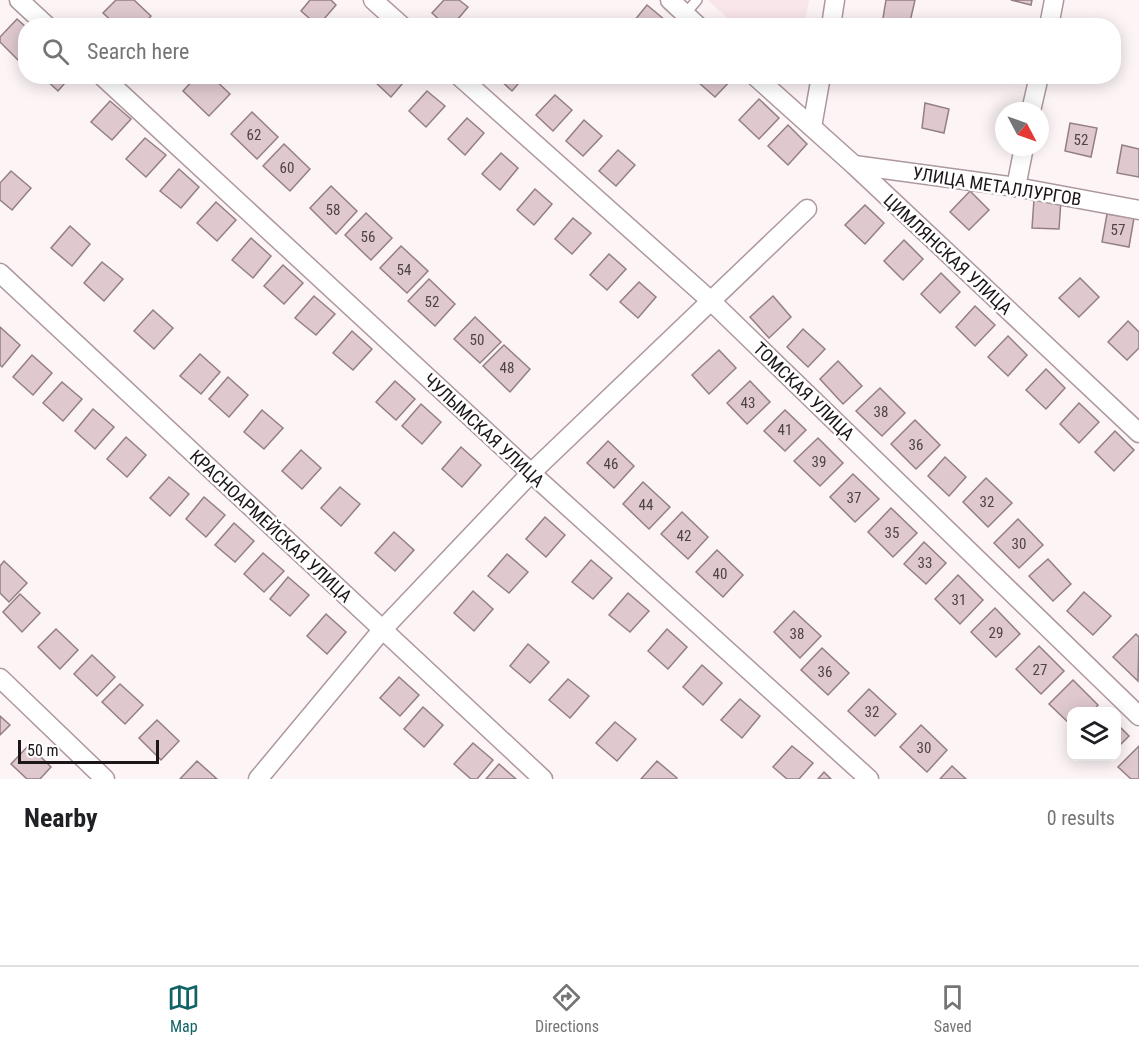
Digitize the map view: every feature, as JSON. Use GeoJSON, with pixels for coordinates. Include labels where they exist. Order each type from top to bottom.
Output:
{"type":"FeatureCollection","features":[{"type":"Feature","properties":{"kind":"street"},"geometry":{"type":"LineString","coordinates":[[19,0],[38,18]]}},
{"type":"Feature","properties":{"kind":"street"},"geometry":{"type":"LineString","coordinates":[[373,0],[393,18]]}},
{"type":"Feature","properties":{"kind":"street"},"geometry":{"type":"LineString","coordinates":[[670,0],[693,13]]}},
{"type":"Feature","properties":{"kind":"street"},"geometry":{"type":"LineString","coordinates":[[832,18],[835,0]]}},
{"type":"Feature","properties":{"kind":"street"},"geometry":{"type":"LineString","coordinates":[[1051,18],[1054,0]]}},
{"type":"Feature","properties":{"kind":"street","name":"ЧУЛЫМСКАЯ УЛИЦА"},"geometry":{"type":"LineString","coordinates":[[111,84],[531,473],[869,779]]}},
{"type":"Feature","properties":{"kind":"street","name":"ТОМСКАЯ УЛИЦА"},"geometry":{"type":"LineString","coordinates":[[468,84],[711,301],[1139,716]]}},
{"type":"Feature","properties":{"kind":"street","name":"ЦИМЛЯНСКАЯ УЛИЦА"},"geometry":{"type":"LineString","coordinates":[[764,84],[854,165],[1139,433]]}},
{"type":"Feature","properties":{"kind":"street"},"geometry":{"type":"LineString","coordinates":[[812,127],[820,84]]}},
{"type":"Feature","properties":{"kind":"street"},"geometry":{"type":"LineString","coordinates":[[1033,102],[1037,84]]}},
{"type":"Feature","properties":{"kind":"street"},"geometry":{"type":"LineString","coordinates":[[1016,188],[1022,156]]}},
{"type":"Feature","properties":{"kind":"street","name":"УЛИЦА МЕТАЛЛУРГОВ"},"geometry":{"type":"LineString","coordinates":[[854,165],[1016,188],[1139,210]]}},
{"type":"Feature","properties":{"kind":"street"},"geometry":{"type":"LineString","coordinates":[[258,779],[382,630],[531,473],[807,209]]}},
{"type":"Feature","properties":{"kind":"street","name":"КРАСНОАРМЕЙСКАЯ УЛИЦА"},"geometry":{"type":"LineString","coordinates":[[0,273],[543,779]]}},
{"type":"Feature","properties":{"kind":"street"},"geometry":{"type":"LineString","coordinates":[[0,678],[105,779]]}},
{"type":"Feature","properties":{"kind":"shaded area"},"geometry":{"type":"Polygon","coordinates":[[[708,0],[809,0],[805,18],[727,18],[708,0]]]}},
{"type":"Feature","properties":{"kind":"building"},"geometry":{"type":"Polygon","coordinates":[[[116,0],[134,0],[151,16],[149,18],[108,18],[103,13],[116,0]]]}},
{"type":"Feature","properties":{"kind":"building"},"geometry":{"type":"Polygon","coordinates":[[[310,0],[331,0],[336,5],[325,18],[309,18],[301,11],[310,0]]]}},
{"type":"Feature","properties":{"kind":"building"},"geometry":{"type":"Polygon","coordinates":[[[444,0],[459,0],[468,7],[459,18],[437,18],[432,13],[444,0]]]}},
{"type":"Feature","properties":{"kind":"building"},"geometry":{"type":"Polygon","coordinates":[[[886,0],[915,0],[911,18],[883,18],[886,0]]]}},
{"type":"Feature","properties":{"kind":"building"},"geometry":{"type":"Polygon","coordinates":[[[1011,0],[1032,0],[1031,5],[1011,0]]]}},
{"type":"Feature","properties":{"kind":"building"},"geometry":{"type":"Polygon","coordinates":[[[647,5],[663,18],[636,18],[647,5]]]}},
{"type":"Feature","properties":{"kind":"building"},"geometry":{"type":"Polygon","coordinates":[[[18,20],[18,60],[0,42],[0,37],[18,20]]]}},
{"type":"Feature","properties":{"kind":"building"},"geometry":{"type":"Polygon","coordinates":[[[51,84],[64,84],[58,91],[51,84]]]}},
{"type":"Feature","properties":{"kind":"building"},"geometry":{"type":"Polygon","coordinates":[[[190,84],[219,84],[230,94],[209,116],[183,91],[190,84]]]}},
{"type":"Feature","properties":{"kind":"building"},"geometry":{"type":"Polygon","coordinates":[[[377,84],[402,84],[391,97],[377,84]]]}},
{"type":"Feature","properties":{"kind":"building"},"geometry":{"type":"Polygon","coordinates":[[[505,84],[518,84],[512,91],[505,84]]]}},
{"type":"Feature","properties":{"kind":"building"},"geometry":{"type":"Polygon","coordinates":[[[700,84],[727,84],[715,97],[700,84]]]}},
{"type":"Feature","properties":{"kind":"building"},"geometry":{"type":"Polygon","coordinates":[[[427,91],[445,106],[426,127],[409,111],[427,91]]]}},
{"type":"Feature","properties":{"kind":"building"},"geometry":{"type":"Polygon","coordinates":[[[555,95],[572,110],[553,131],[536,115],[555,95]]]}},
{"type":"Feature","properties":{"kind":"building"},"geometry":{"type":"Polygon","coordinates":[[[759,99],[779,118],[759,139],[739,120],[759,99]]]}},
{"type":"Feature","properties":{"kind":"building"},"geometry":{"type":"Polygon","coordinates":[[[110,101],[131,119],[112,140],[91,122],[110,101]]]}},
{"type":"Feature","properties":{"kind":"building"},"geometry":{"type":"Polygon","coordinates":[[[925,103],[949,109],[944,133],[922,128],[925,103]]]}},
{"type":"Feature","properties":{"kind":"building"},"geometry":{"type":"Polygon","coordinates":[[[252,112],[278,137],[257,159],[231,134],[252,112]]]}},
{"type":"Feature","properties":{"kind":"building"},"geometry":{"type":"Polygon","coordinates":[[[467,118],[484,133],[465,155],[448,139],[467,118]]]}},
{"type":"Feature","properties":{"kind":"building"},"geometry":{"type":"Polygon","coordinates":[[[584,120],[602,136],[583,156],[566,141],[584,120]]]}},
{"type":"Feature","properties":{"kind":"building"},"geometry":{"type":"Polygon","coordinates":[[[1070,123],[1097,128],[1091,157],[1065,151],[1070,123]]]}},
{"type":"Feature","properties":{"kind":"building"},"geometry":{"type":"Polygon","coordinates":[[[788,125],[807,144],[788,165],[768,146],[788,125]]]}},
{"type":"Feature","properties":{"kind":"building"},"geometry":{"type":"Polygon","coordinates":[[[145,138],[166,155],[146,177],[126,159],[145,138]]]}},
{"type":"Feature","properties":{"kind":"building"},"geometry":{"type":"Polygon","coordinates":[[[284,144],[310,169],[290,191],[263,166],[284,144]]]}},
{"type":"Feature","properties":{"kind":"building"},"geometry":{"type":"Polygon","coordinates":[[[1122,145],[1139,149],[1139,177],[1117,173],[1122,145]]]}},
{"type":"Feature","properties":{"kind":"building"},"geometry":{"type":"Polygon","coordinates":[[[618,150],[635,165],[616,186],[599,171],[618,150]]]}},
{"type":"Feature","properties":{"kind":"building"},"geometry":{"type":"Polygon","coordinates":[[[501,153],[518,168],[500,190],[482,174],[501,153]]]}},
{"type":"Feature","properties":{"kind":"building"},"geometry":{"type":"Polygon","coordinates":[[[179,169],[199,187],[181,208],[160,191],[179,169]]]}},
{"type":"Feature","properties":{"kind":"building"},"geometry":{"type":"Polygon","coordinates":[[[11,171],[31,188],[12,210],[0,200],[0,183],[11,171]]]}},
{"type":"Feature","properties":{"kind":"building"},"geometry":{"type":"Polygon","coordinates":[[[331,186],[357,211],[336,234],[310,208],[331,186]]]}},
{"type":"Feature","properties":{"kind":"building"},"geometry":{"type":"Polygon","coordinates":[[[535,189],[552,204],[534,225],[517,210],[535,189]]]}},
{"type":"Feature","properties":{"kind":"building"},"geometry":{"type":"Polygon","coordinates":[[[970,191],[989,210],[969,230],[950,212],[970,191]]]}},
{"type":"Feature","properties":{"kind":"building"},"geometry":{"type":"Polygon","coordinates":[[[1034,199],[1061,200],[1059,229],[1032,228],[1034,199]]]}},
{"type":"Feature","properties":{"kind":"building"},"geometry":{"type":"Polygon","coordinates":[[[216,202],[236,220],[217,241],[197,223],[216,202]]]}},
{"type":"Feature","properties":{"kind":"building"},"geometry":{"type":"Polygon","coordinates":[[[865,205],[884,223],[865,244],[845,225],[865,205]]]}},
{"type":"Feature","properties":{"kind":"building"},"geometry":{"type":"Polygon","coordinates":[[[366,213],[392,238],[371,260],[345,235],[366,213]]]}},
{"type":"Feature","properties":{"kind":"building"},"geometry":{"type":"Polygon","coordinates":[[[1107,214],[1134,218],[1129,247],[1102,242],[1107,214]]]}},
{"type":"Feature","properties":{"kind":"building"},"geometry":{"type":"Polygon","coordinates":[[[573,218],[591,233],[572,254],[555,239],[573,218]]]}},
{"type":"Feature","properties":{"kind":"building"},"geometry":{"type":"Polygon","coordinates":[[[70,226],[90,244],[72,266],[51,248],[70,226]]]}},
{"type":"Feature","properties":{"kind":"building"},"geometry":{"type":"Polygon","coordinates":[[[251,238],[271,256],[253,278],[232,260],[251,238]]]}},
{"type":"Feature","properties":{"kind":"building"},"geometry":{"type":"Polygon","coordinates":[[[904,240],[923,259],[903,280],[884,261],[904,240]]]}},
{"type":"Feature","properties":{"kind":"building"},"geometry":{"type":"Polygon","coordinates":[[[401,246],[428,271],[407,293],[380,268],[401,246]]]}},
{"type":"Feature","properties":{"kind":"building"},"geometry":{"type":"Polygon","coordinates":[[[609,254],[626,269],[607,290],[590,275],[609,254]]]}},
{"type":"Feature","properties":{"kind":"building"},"geometry":{"type":"Polygon","coordinates":[[[102,262],[123,279],[104,301],[84,283],[102,262]]]}},
{"type":"Feature","properties":{"kind":"building"},"geometry":{"type":"Polygon","coordinates":[[[283,265],[303,283],[284,304],[264,286],[283,265]]]}},
{"type":"Feature","properties":{"kind":"building"},"geometry":{"type":"Polygon","coordinates":[[[941,273],[960,292],[940,313],[921,294],[941,273]]]}},
{"type":"Feature","properties":{"kind":"building"},"geometry":{"type":"Polygon","coordinates":[[[1080,278],[1099,297],[1079,317],[1059,298],[1080,278]]]}},
{"type":"Feature","properties":{"kind":"building"},"geometry":{"type":"Polygon","coordinates":[[[429,279],[455,304],[435,326],[408,301],[429,279]]]}},
{"type":"Feature","properties":{"kind":"building"},"geometry":{"type":"Polygon","coordinates":[[[639,282],[656,297],[638,318],[620,302],[639,282]]]}},
{"type":"Feature","properties":{"kind":"building"},"geometry":{"type":"Polygon","coordinates":[[[314,296],[335,314],[316,335],[295,318],[314,296]]]}},
{"type":"Feature","properties":{"kind":"building"},"geometry":{"type":"Polygon","coordinates":[[[773,296],[791,317],[769,338],[750,317],[773,296]]]}},
{"type":"Feature","properties":{"kind":"building"},"geometry":{"type":"Polygon","coordinates":[[[975,306],[995,325],[975,346],[956,327],[975,306]]]}},
{"type":"Feature","properties":{"kind":"building"},"geometry":{"type":"Polygon","coordinates":[[[153,310],[173,328],[154,349],[134,331],[153,310]]]}},
{"type":"Feature","properties":{"kind":"building"},"geometry":{"type":"Polygon","coordinates":[[[475,317],[501,342],[480,363],[454,339],[475,317]]]}},
{"type":"Feature","properties":{"kind":"building"},"geometry":{"type":"Polygon","coordinates":[[[1128,321],[1139,332],[1139,348],[1127,360],[1108,342],[1128,321]]]}},
{"type":"Feature","properties":{"kind":"building"},"geometry":{"type":"Polygon","coordinates":[[[0,327],[20,345],[2,367],[0,365],[0,327]]]}},
{"type":"Feature","properties":{"kind":"building"},"geometry":{"type":"Polygon","coordinates":[[[803,329],[825,349],[808,367],[787,347],[803,329]]]}},
{"type":"Feature","properties":{"kind":"building"},"geometry":{"type":"Polygon","coordinates":[[[352,331],[372,349],[353,370],[333,353],[352,331]]]}},
{"type":"Feature","properties":{"kind":"building"},"geometry":{"type":"Polygon","coordinates":[[[1008,336],[1027,355],[1008,376],[988,357],[1008,336]]]}},
{"type":"Feature","properties":{"kind":"building"},"geometry":{"type":"Polygon","coordinates":[[[504,345],[530,369],[510,392],[483,366],[504,345]]]}},
{"type":"Feature","properties":{"kind":"building"},"geometry":{"type":"Polygon","coordinates":[[[719,350],[736,368],[709,394],[692,375],[719,350]]]}},
{"type":"Feature","properties":{"kind":"building"},"geometry":{"type":"Polygon","coordinates":[[[200,354],[220,372],[201,394],[180,376],[200,354]]]}},
{"type":"Feature","properties":{"kind":"building"},"geometry":{"type":"Polygon","coordinates":[[[32,355],[52,373],[33,395],[13,377],[32,355]]]}},
{"type":"Feature","properties":{"kind":"building"},"geometry":{"type":"Polygon","coordinates":[[[838,361],[862,386],[843,404],[820,379],[838,361]]]}},
{"type":"Feature","properties":{"kind":"building"},"geometry":{"type":"Polygon","coordinates":[[[1046,369],[1065,388],[1046,409],[1026,390],[1046,369]]]}},
{"type":"Feature","properties":{"kind":"building"},"geometry":{"type":"Polygon","coordinates":[[[228,377],[248,395],[229,417],[209,399],[228,377]]]}},
{"type":"Feature","properties":{"kind":"building"},"geometry":{"type":"Polygon","coordinates":[[[395,381],[415,399],[396,420],[376,402],[395,381]]]}},
{"type":"Feature","properties":{"kind":"building"},"geometry":{"type":"Polygon","coordinates":[[[750,381],[770,402],[747,424],[727,403],[750,381]]]}},
{"type":"Feature","properties":{"kind":"building"},"geometry":{"type":"Polygon","coordinates":[[[62,382],[82,399],[63,421],[43,403],[62,382]]]}},
{"type":"Feature","properties":{"kind":"building"},"geometry":{"type":"Polygon","coordinates":[[[880,388],[905,413],[882,436],[856,411],[880,388]]]}},
{"type":"Feature","properties":{"kind":"building"},"geometry":{"type":"Polygon","coordinates":[[[1079,403],[1099,422],[1079,443],[1060,424],[1079,403]]]}},
{"type":"Feature","properties":{"kind":"building"},"geometry":{"type":"Polygon","coordinates":[[[421,404],[441,422],[422,444],[402,426],[421,404]]]}},
{"type":"Feature","properties":{"kind":"building"},"geometry":{"type":"Polygon","coordinates":[[[93,409],[114,427],[95,449],[75,431],[93,409]]]}},
{"type":"Feature","properties":{"kind":"building"},"geometry":{"type":"Polygon","coordinates":[[[262,410],[283,428],[264,449],[244,432],[262,410]]]}},
{"type":"Feature","properties":{"kind":"building"},"geometry":{"type":"Polygon","coordinates":[[[785,410],[806,430],[785,451],[764,431],[785,410]]]}},
{"type":"Feature","properties":{"kind":"building"},"geometry":{"type":"Polygon","coordinates":[[[915,420],[940,445],[916,469],[891,444],[915,420]]]}},
{"type":"Feature","properties":{"kind":"building"},"geometry":{"type":"Polygon","coordinates":[[[1115,431],[1134,450],[1114,471],[1095,452],[1115,431]]]}},
{"type":"Feature","properties":{"kind":"building"},"geometry":{"type":"Polygon","coordinates":[[[126,437],[146,455],[127,477],[107,459],[126,437]]]}},
{"type":"Feature","properties":{"kind":"building"},"geometry":{"type":"Polygon","coordinates":[[[818,438],[843,463],[820,486],[794,461],[818,438]]]}},
{"type":"Feature","properties":{"kind":"building"},"geometry":{"type":"Polygon","coordinates":[[[608,441],[634,466],[614,488],[587,463],[608,441]]]}},
{"type":"Feature","properties":{"kind":"building"},"geometry":{"type":"Polygon","coordinates":[[[461,447],[481,465],[462,487],[442,469],[461,447]]]}},
{"type":"Feature","properties":{"kind":"building"},"geometry":{"type":"Polygon","coordinates":[[[301,450],[321,468],[302,489],[282,471],[301,450]]]}},
{"type":"Feature","properties":{"kind":"building"},"geometry":{"type":"Polygon","coordinates":[[[945,457],[966,477],[949,496],[928,476],[945,457]]]}},
{"type":"Feature","properties":{"kind":"building"},"geometry":{"type":"Polygon","coordinates":[[[853,474],[879,499],[855,522],[830,497],[853,474]]]}},
{"type":"Feature","properties":{"kind":"building"},"geometry":{"type":"Polygon","coordinates":[[[169,477],[189,494],[170,516],[150,498],[169,477]]]}},
{"type":"Feature","properties":{"kind":"building"},"geometry":{"type":"Polygon","coordinates":[[[986,478],[1012,503],[988,527],[963,502],[986,478]]]}},
{"type":"Feature","properties":{"kind":"building"},"geometry":{"type":"Polygon","coordinates":[[[643,482],[670,507],[649,529],[623,504],[643,482]]]}},
{"type":"Feature","properties":{"kind":"building"},"geometry":{"type":"Polygon","coordinates":[[[340,487],[360,504],[341,526],[321,508],[340,487]]]}},
{"type":"Feature","properties":{"kind":"building"},"geometry":{"type":"Polygon","coordinates":[[[204,497],[225,515],[206,537],[186,519],[204,497]]]}},
{"type":"Feature","properties":{"kind":"building"},"geometry":{"type":"Polygon","coordinates":[[[891,508],[917,533],[893,557],[868,532],[891,508]]]}},
{"type":"Feature","properties":{"kind":"building"},"geometry":{"type":"Polygon","coordinates":[[[682,512],[708,537],[688,559],[661,534],[682,512]]]}},
{"type":"Feature","properties":{"kind":"building"},"geometry":{"type":"Polygon","coordinates":[[[545,517],[565,535],[546,557],[526,539],[545,517]]]}},
{"type":"Feature","properties":{"kind":"building"},"geometry":{"type":"Polygon","coordinates":[[[1018,519],[1043,545],[1019,568],[994,543],[1018,519]]]}},
{"type":"Feature","properties":{"kind":"building"},"geometry":{"type":"Polygon","coordinates":[[[234,523],[254,541],[235,562],[215,545],[234,523]]]}},
{"type":"Feature","properties":{"kind":"building"},"geometry":{"type":"Polygon","coordinates":[[[394,532],[414,550],[395,571],[375,553],[394,532]]]}},
{"type":"Feature","properties":{"kind":"building"},"geometry":{"type":"Polygon","coordinates":[[[924,542],[946,563],[926,584],[904,564],[924,542]]]}},
{"type":"Feature","properties":{"kind":"building"},"geometry":{"type":"Polygon","coordinates":[[[717,550],[743,575],[723,597],[696,572],[717,550]]]}},
{"type":"Feature","properties":{"kind":"building"},"geometry":{"type":"Polygon","coordinates":[[[263,553],[284,571],[264,592],[244,574],[263,553]]]}},
{"type":"Feature","properties":{"kind":"building"},"geometry":{"type":"Polygon","coordinates":[[[507,554],[528,572],[509,593],[488,576],[507,554]]]}},
{"type":"Feature","properties":{"kind":"building"},"geometry":{"type":"Polygon","coordinates":[[[1048,559],[1071,584],[1053,601],[1029,576],[1048,559]]]}},
{"type":"Feature","properties":{"kind":"building"},"geometry":{"type":"Polygon","coordinates":[[[591,560],[612,578],[593,599],[572,582],[591,560]]]}},
{"type":"Feature","properties":{"kind":"building"},"geometry":{"type":"Polygon","coordinates":[[[4,561],[27,583],[9,602],[0,593],[0,566],[4,561]]]}},
{"type":"Feature","properties":{"kind":"building"},"geometry":{"type":"Polygon","coordinates":[[[958,575],[983,600],[960,624],[935,599],[958,575]]]}},
{"type":"Feature","properties":{"kind":"building"},"geometry":{"type":"Polygon","coordinates":[[[288,577],[309,595],[290,616],[270,599],[288,577]]]}},
{"type":"Feature","properties":{"kind":"building"},"geometry":{"type":"Polygon","coordinates":[[[473,591],[493,609],[474,631],[454,613],[473,591]]]}},
{"type":"Feature","properties":{"kind":"building"},"geometry":{"type":"Polygon","coordinates":[[[1084,592],[1111,616],[1093,635],[1067,611],[1084,592]]]}},
{"type":"Feature","properties":{"kind":"building"},"geometry":{"type":"Polygon","coordinates":[[[628,593],[649,611],[630,632],[609,615],[628,593]]]}},
{"type":"Feature","properties":{"kind":"building"},"geometry":{"type":"Polygon","coordinates":[[[20,594],[40,613],[22,632],[3,612],[20,594]]]}},
{"type":"Feature","properties":{"kind":"building"},"geometry":{"type":"Polygon","coordinates":[[[995,608],[1020,634],[996,657],[971,632],[995,608]]]}},
{"type":"Feature","properties":{"kind":"building"},"geometry":{"type":"Polygon","coordinates":[[[794,611],[821,636],[800,658],[774,632],[794,611]]]}},
{"type":"Feature","properties":{"kind":"building"},"geometry":{"type":"Polygon","coordinates":[[[326,614],[346,632],[327,654],[307,636],[326,614]]]}},
{"type":"Feature","properties":{"kind":"building"},"geometry":{"type":"Polygon","coordinates":[[[56,629],[78,650],[60,669],[38,647],[56,629]]]}},
{"type":"Feature","properties":{"kind":"building"},"geometry":{"type":"Polygon","coordinates":[[[667,629],[687,647],[668,669],[648,651],[667,629]]]}},
{"type":"Feature","properties":{"kind":"building"},"geometry":{"type":"Polygon","coordinates":[[[1136,634],[1139,637],[1138,681],[1113,657],[1136,634]]]}},
{"type":"Feature","properties":{"kind":"building"},"geometry":{"type":"Polygon","coordinates":[[[528,644],[549,662],[530,683],[510,666],[528,644]]]}},
{"type":"Feature","properties":{"kind":"building"},"geometry":{"type":"Polygon","coordinates":[[[1039,646],[1064,671],[1041,694],[1016,669],[1039,646]]]}},
{"type":"Feature","properties":{"kind":"building"},"geometry":{"type":"Polygon","coordinates":[[[822,648],[849,673],[828,695],[801,670],[822,648]]]}},
{"type":"Feature","properties":{"kind":"building"},"geometry":{"type":"Polygon","coordinates":[[[92,655],[115,677],[97,696],[74,674],[92,655]]]}},
{"type":"Feature","properties":{"kind":"building"},"geometry":{"type":"Polygon","coordinates":[[[702,665],[722,683],[703,705],[683,687],[702,665]]]}},
{"type":"Feature","properties":{"kind":"building"},"geometry":{"type":"Polygon","coordinates":[[[399,677],[419,695],[400,716],[380,698],[399,677]]]}},
{"type":"Feature","properties":{"kind":"building"},"geometry":{"type":"Polygon","coordinates":[[[568,679],[589,696],[570,718],[549,700],[568,679]]]}},
{"type":"Feature","properties":{"kind":"building"},"geometry":{"type":"Polygon","coordinates":[[[1073,680],[1098,705],[1096,707],[1067,707],[1067,721],[1049,704],[1073,680]]]}},
{"type":"Feature","properties":{"kind":"building"},"geometry":{"type":"Polygon","coordinates":[[[120,684],[143,705],[125,724],[102,702],[120,684]]]}},
{"type":"Feature","properties":{"kind":"building"},"geometry":{"type":"Polygon","coordinates":[[[869,689],[896,714],[875,736],[848,711],[869,689]]]}},
{"type":"Feature","properties":{"kind":"building"},"geometry":{"type":"Polygon","coordinates":[[[740,699],[760,716],[742,738],[721,720],[740,699]]]}},
{"type":"Feature","properties":{"kind":"building"},"geometry":{"type":"Polygon","coordinates":[[[423,707],[443,725],[424,747],[404,729],[423,707]]]}},
{"type":"Feature","properties":{"kind":"building"},"geometry":{"type":"Polygon","coordinates":[[[0,716],[10,725],[0,735],[0,716]]]}},
{"type":"Feature","properties":{"kind":"building"},"geometry":{"type":"Polygon","coordinates":[[[157,720],[179,741],[161,760],[139,738],[157,720]]]}},
{"type":"Feature","properties":{"kind":"building"},"geometry":{"type":"Polygon","coordinates":[[[615,722],[636,739],[617,761],[596,743],[615,722]]]}},
{"type":"Feature","properties":{"kind":"building"},"geometry":{"type":"Polygon","coordinates":[[[921,725],[947,750],[927,772],[900,747],[921,725]]]}},
{"type":"Feature","properties":{"kind":"building"},"geometry":{"type":"Polygon","coordinates":[[[1121,728],[1129,736],[1121,744],[1121,728]]]}},
{"type":"Feature","properties":{"kind":"building"},"geometry":{"type":"Polygon","coordinates":[[[473,743],[493,760],[477,779],[471,779],[454,764],[473,743]]]}},
{"type":"Feature","properties":{"kind":"building"},"geometry":{"type":"Polygon","coordinates":[[[29,745],[51,767],[40,779],[27,779],[11,764],[29,745]]]}},
{"type":"Feature","properties":{"kind":"building"},"geometry":{"type":"Polygon","coordinates":[[[792,746],[813,763],[799,779],[787,779],[773,767],[792,746]]]}},
{"type":"Feature","properties":{"kind":"building"},"geometry":{"type":"Polygon","coordinates":[[[1139,746],[1139,779],[1131,779],[1118,767],[1139,746]]]}},
{"type":"Feature","properties":{"kind":"building"},"geometry":{"type":"Polygon","coordinates":[[[197,761],[217,779],[180,779],[197,761]]]}},
{"type":"Feature","properties":{"kind":"building"},"geometry":{"type":"Polygon","coordinates":[[[657,761],[677,778],[641,779],[657,761]]]}},
{"type":"Feature","properties":{"kind":"building"},"geometry":{"type":"Polygon","coordinates":[[[499,764],[516,779],[486,779],[499,764]]]}},
{"type":"Feature","properties":{"kind":"building"},"geometry":{"type":"Polygon","coordinates":[[[952,766],[966,779],[940,779],[952,766]]]}},
{"type":"Feature","properties":{"kind":"building"},"geometry":{"type":"Polygon","coordinates":[[[824,772],[831,779],[818,779],[824,772]]]}}]}
